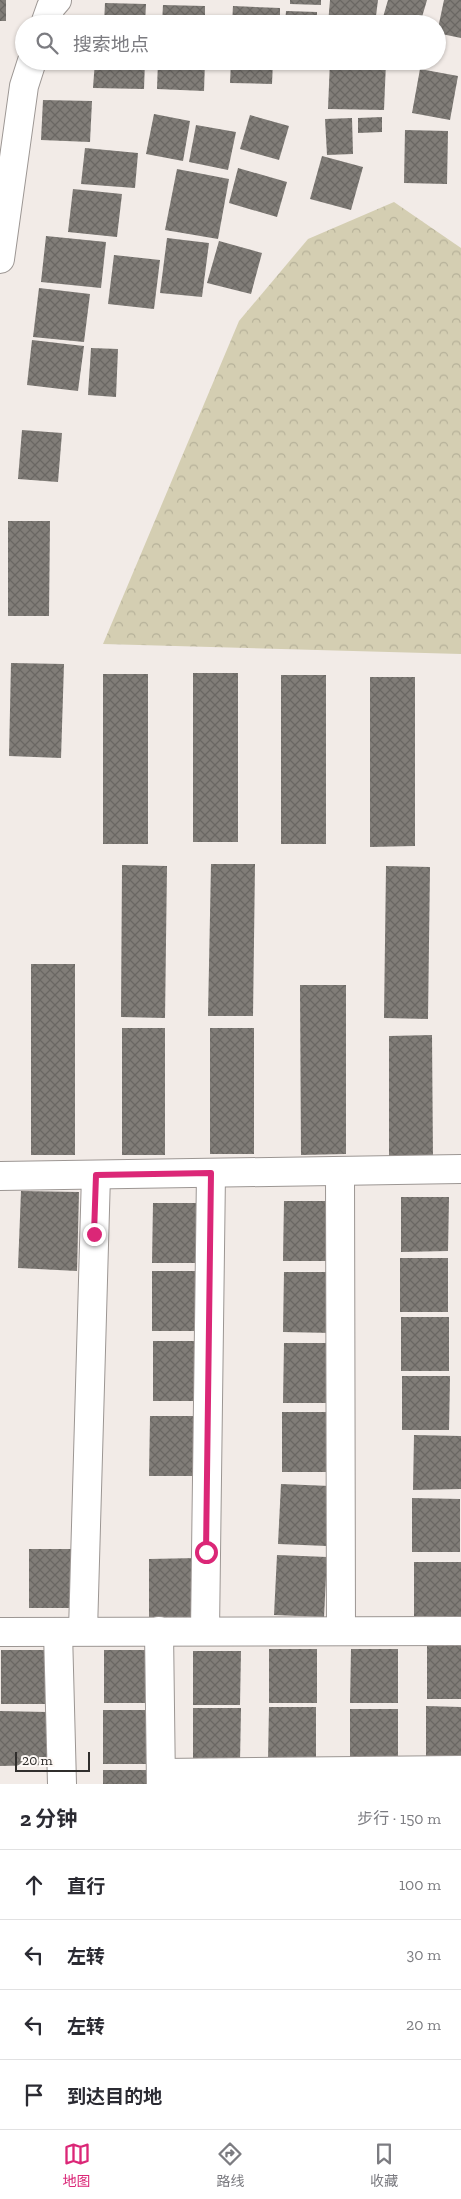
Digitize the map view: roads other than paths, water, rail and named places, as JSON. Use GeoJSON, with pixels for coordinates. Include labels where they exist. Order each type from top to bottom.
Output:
{"type":"FeatureCollection","features":[{"type":"Feature","properties":{"kind":"street"},"geometry":{"type":"LineString","coordinates":[[48,15],[51,7],[57,0]]}},
{"type":"Feature","properties":{"kind":"street"},"geometry":{"type":"LineString","coordinates":[[0,259],[24,86],[29,70]]}},
{"type":"Feature","properties":{"kind":"street"},"geometry":{"type":"LineString","coordinates":[[0,1176],[461,1169]]}},
{"type":"Feature","properties":{"kind":"street"},"geometry":{"type":"LineString","coordinates":[[340,1171],[341,1631]]}},
{"type":"Feature","properties":{"kind":"street"},"geometry":{"type":"LineString","coordinates":[[205,1631],[211,1173]]}},
{"type":"Feature","properties":{"kind":"street"},"geometry":{"type":"LineString","coordinates":[[62,1784],[96,1175]]}},
{"type":"Feature","properties":{"kind":"street"},"geometry":{"type":"LineString","coordinates":[[0,1632],[461,1631]]}},
{"type":"Feature","properties":{"kind":"street"},"geometry":{"type":"LineString","coordinates":[[159,1632],[161,1778],[461,1770]]}}]}
